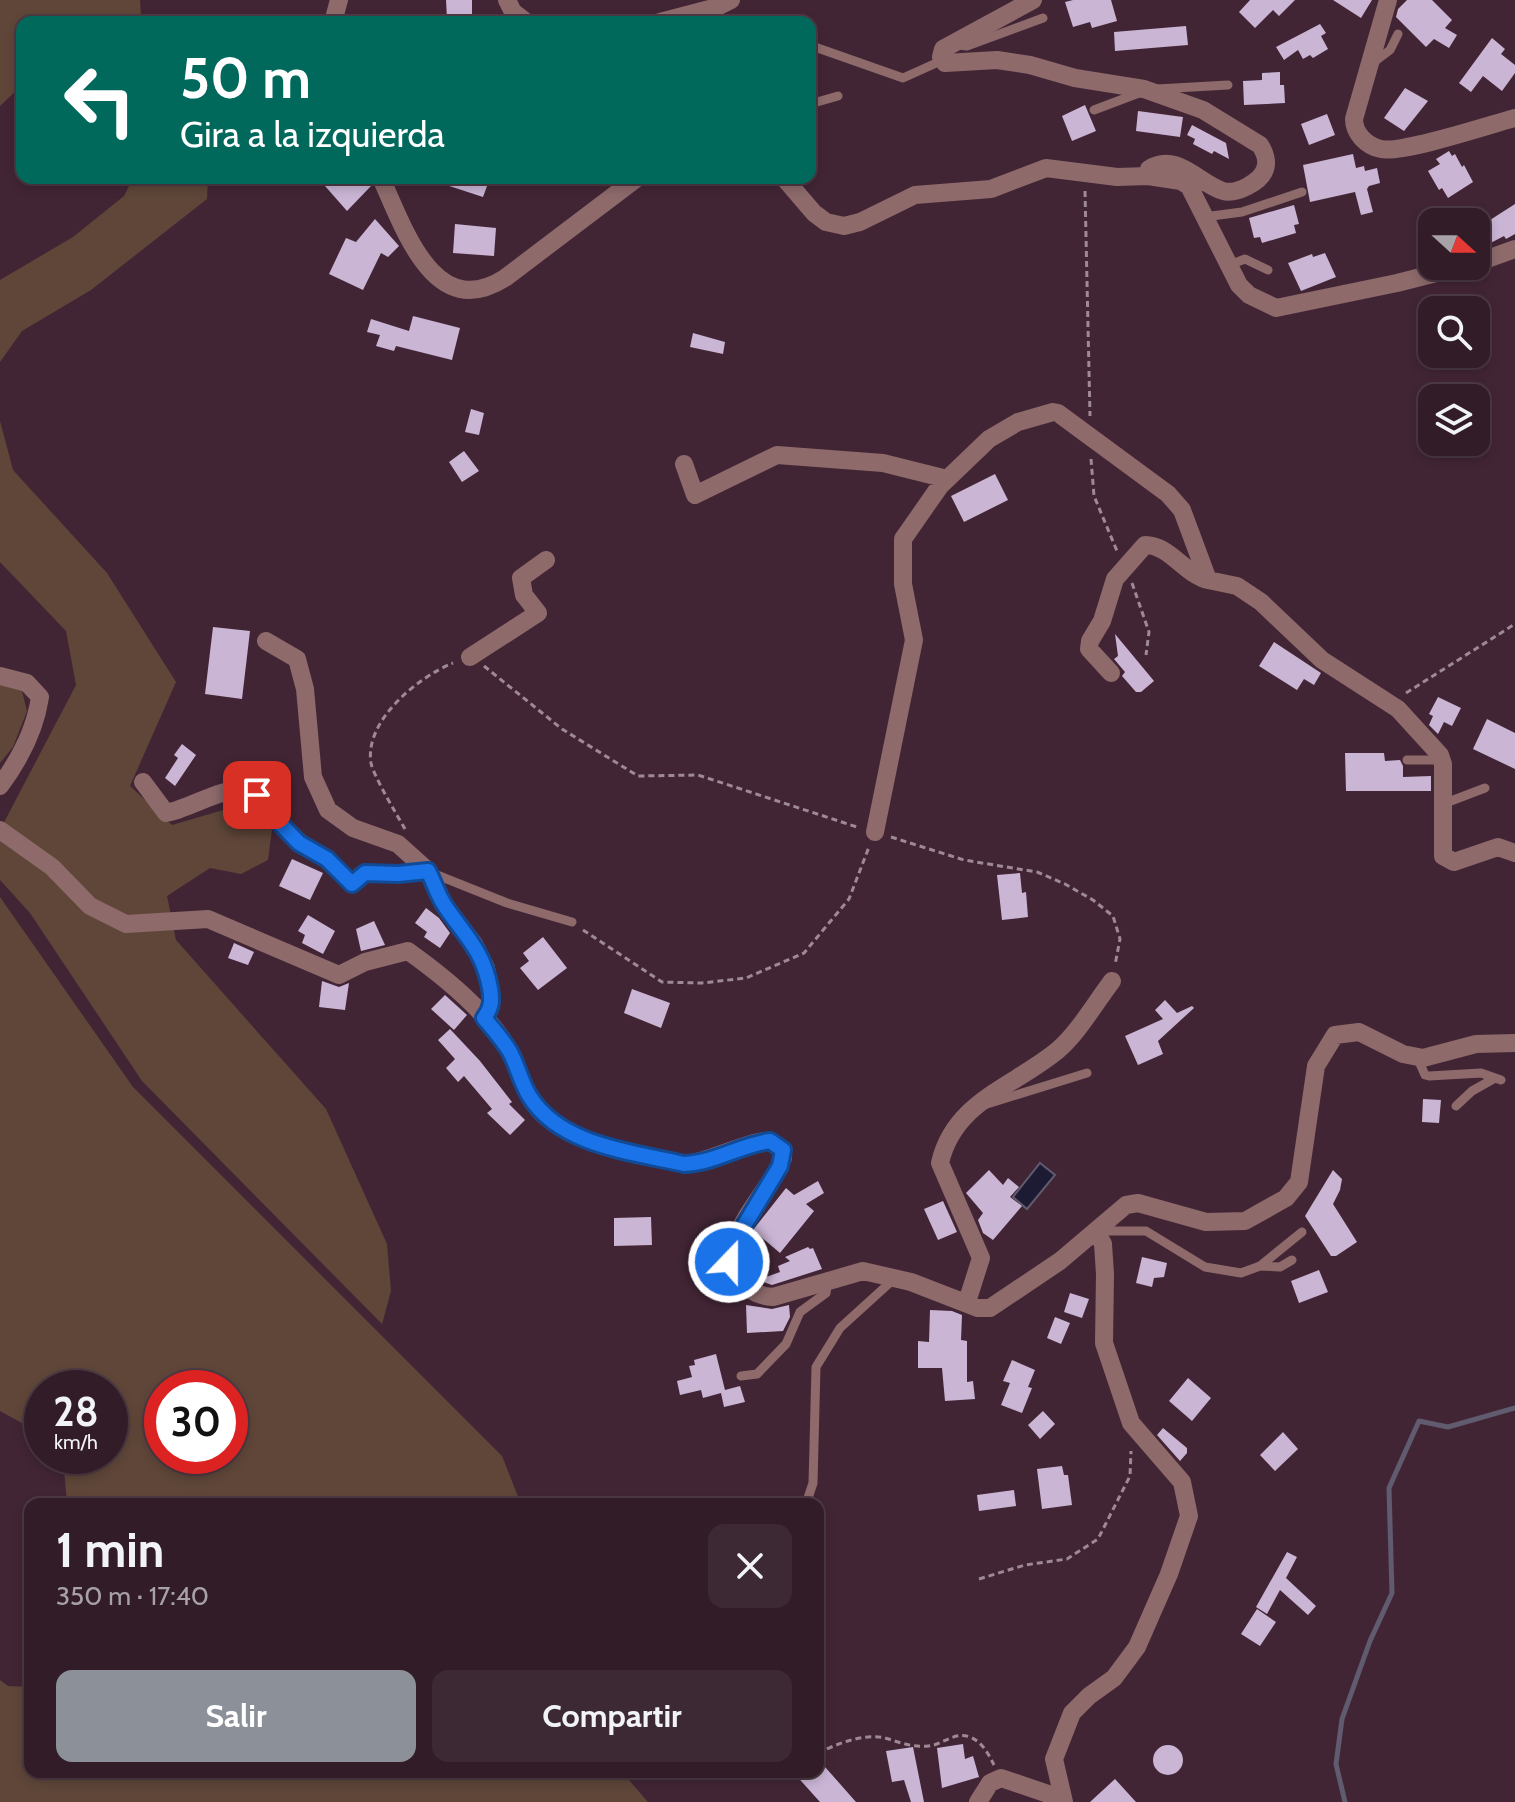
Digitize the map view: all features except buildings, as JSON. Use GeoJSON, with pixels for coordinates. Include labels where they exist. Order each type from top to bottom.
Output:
{"type":"FeatureCollection","features":[{"type":"Feature","properties":{"kind":"street"},"geometry":{"type":"LineString","coordinates":[[683,16],[731,0]]}},
{"type":"Feature","properties":{"kind":"street"},"geometry":{"type":"LineString","coordinates":[[1033,0],[947,53],[945,63],[997,60],[1147,90],[1203,110],[1260,145],[1265,153],[1265,169],[1259,178],[1239,190],[1224,192],[1185,168],[1163,164],[1149,169],[1148,176]]}},
{"type":"Feature","properties":{"kind":"street"},"geometry":{"type":"LineString","coordinates":[[1388,0],[1354,119],[1354,129],[1373,146],[1396,150],[1515,118]]}},
{"type":"Feature","properties":{"kind":"street"},"geometry":{"type":"LineString","coordinates":[[789,184],[814,213],[826,222],[844,226],[860,222],[915,195],[991,189],[1046,168],[1117,177],[1148,176],[1185,184],[1243,291],[1276,308],[1418,277]]}},
{"type":"Feature","properties":{"kind":"street"},"geometry":{"type":"LineString","coordinates":[[384,184],[412,245],[432,272],[449,287],[472,291],[488,289],[505,278],[629,184]]}},
{"type":"Feature","properties":{"kind":"street"},"geometry":{"type":"LineString","coordinates":[[1490,258],[1515,249]]}},
{"type":"Feature","properties":{"kind":"street"},"geometry":{"type":"LineString","coordinates":[[875,832],[914,640],[903,584],[903,539],[947,479],[989,439],[1018,422],[1058,413],[1168,494],[1182,510],[1208,580]]}},
{"type":"Feature","properties":{"kind":"street"},"geometry":{"type":"LineString","coordinates":[[684,464],[695,495],[777,455],[883,463],[947,479]]}},
{"type":"Feature","properties":{"kind":"street"},"geometry":{"type":"LineString","coordinates":[[1111,673],[1088,645],[1102,621],[1115,579],[1147,544],[1161,548],[1198,578],[1237,586],[1261,602],[1322,660],[1398,709],[1442,760],[1443,856],[1447,861],[1454,862],[1498,847],[1515,853]]}},
{"type":"Feature","properties":{"kind":"street"},"geometry":{"type":"LineString","coordinates":[[470,657],[538,613],[524,595],[521,578],[546,560]]}},
{"type":"Feature","properties":{"kind":"street"},"geometry":{"type":"LineString","coordinates":[[266,641],[297,659],[305,689],[313,777],[328,810],[353,828],[398,844],[428,871],[445,906],[474,944],[486,968],[492,999],[489,1013],[484,1018]]}},
{"type":"Feature","properties":{"kind":"street"},"geometry":{"type":"LineString","coordinates":[[0,676],[27,683],[40,697],[36,720],[16,764],[0,786]]}},
{"type":"Feature","properties":{"kind":"street"},"geometry":{"type":"LineString","coordinates":[[143,782],[166,813],[183,810],[229,792],[244,790],[257,795],[299,843],[327,859],[352,884],[365,873],[428,871]]}},
{"type":"Feature","properties":{"kind":"street"},"geometry":{"type":"LineString","coordinates":[[0,830],[52,867],[90,906],[126,924],[208,919],[339,975],[365,962],[408,951],[438,973],[484,1018],[510,1052],[529,1096],[543,1115],[578,1137],[684,1164],[699,1164],[754,1143],[770,1141],[783,1150],[780,1166],[733,1244],[729,1262],[738,1281],[759,1296],[773,1297],[863,1271],[895,1278],[978,1308],[990,1308],[1060,1261],[1126,1205],[1138,1203],[1206,1222],[1245,1221],[1286,1198],[1299,1182],[1316,1066],[1335,1035],[1359,1032],[1403,1054],[1423,1058],[1476,1044],[1515,1043]]}},
{"type":"Feature","properties":{"kind":"street"},"geometry":{"type":"LineString","coordinates":[[967,1302],[981,1258],[940,1163],[948,1140],[979,1101],[1058,1049],[1112,981]]}},
{"type":"Feature","properties":{"kind":"street"},"geometry":{"type":"LineString","coordinates":[[1064,1801],[1054,1759],[1072,1713],[1114,1678],[1137,1647],[1169,1574],[1189,1516],[1182,1482],[1131,1423],[1104,1343],[1103,1244],[1096,1231]]}},
{"type":"Feature","properties":{"kind":"street"},"geometry":{"type":"LineString","coordinates":[[978,1802],[990,1783],[999,1778],[1015,1781],[1064,1801]]}},
{"type":"Feature","properties":{"kind":"lane"},"geometry":{"type":"LineString","coordinates":[[816,47],[903,78],[947,53],[1043,18]]}},
{"type":"Feature","properties":{"kind":"lane"},"geometry":{"type":"LineString","coordinates":[[1371,64],[1390,50],[1398,34]]}},
{"type":"Feature","properties":{"kind":"lane"},"geometry":{"type":"LineString","coordinates":[[1094,110],[1147,90],[1228,85]]}},
{"type":"Feature","properties":{"kind":"lane"},"geometry":{"type":"LineString","coordinates":[[816,102],[838,96]]}},
{"type":"Feature","properties":{"kind":"lane"},"geometry":{"type":"LineString","coordinates":[[1204,217],[1242,212],[1302,192]]}},
{"type":"Feature","properties":{"kind":"lane"},"geometry":{"type":"LineString","coordinates":[[1229,265],[1245,259],[1268,270]]}},
{"type":"Feature","properties":{"kind":"lane"},"geometry":{"type":"LineString","coordinates":[[1407,760],[1442,760]]}},
{"type":"Feature","properties":{"kind":"lane"},"geometry":{"type":"LineString","coordinates":[[1443,804],[1485,788]]}},
{"type":"Feature","properties":{"kind":"lane"},"geometry":{"type":"LineString","coordinates":[[428,871],[507,903],[572,922]]}},
{"type":"Feature","properties":{"kind":"lane"},"geometry":{"type":"LineString","coordinates":[[1417,1057],[1425,1075],[1481,1073],[1498,1079],[1472,1091],[1456,1106]]}},
{"type":"Feature","properties":{"kind":"lane"},"geometry":{"type":"LineString","coordinates":[[973,1109],[1087,1073]]}},
{"type":"Feature","properties":{"kind":"lane"},"geometry":{"type":"LineString","coordinates":[[1096,1231],[1146,1231],[1211,1270],[1241,1273],[1260,1266],[1302,1232]]}},
{"type":"Feature","properties":{"kind":"lane"},"geometry":{"type":"LineString","coordinates":[[1260,1266],[1280,1267],[1292,1260]]}},
{"type":"Feature","properties":{"kind":"lane"},"geometry":{"type":"LineString","coordinates":[[808,1498],[813,1483],[816,1367],[840,1328],[895,1278]]}},
{"type":"Feature","properties":{"kind":"lane"},"geometry":{"type":"LineString","coordinates":[[741,1376],[757,1374],[786,1344],[800,1312],[826,1293],[828,1280]]}},
{"type":"Feature","properties":{"kind":"path"},"geometry":{"type":"LineString","coordinates":[[1084,171],[1094,496],[1137,593],[1149,632],[1146,655]]}},
{"type":"Feature","properties":{"kind":"path"},"geometry":{"type":"LineString","coordinates":[[1389,704],[1515,624]]}},
{"type":"Feature","properties":{"kind":"path"},"geometry":{"type":"LineString","coordinates":[[407,832],[371,763],[375,730],[402,696],[448,664],[470,657],[562,729],[638,776],[698,775],[964,860],[1037,872],[1093,900],[1113,916],[1120,939],[1112,981]]}},
{"type":"Feature","properties":{"kind":"path"},"geometry":{"type":"LineString","coordinates":[[572,922],[662,982],[702,983],[746,978],[804,953],[849,899],[875,832]]}},
{"type":"Feature","properties":{"kind":"path"},"geometry":{"type":"LineString","coordinates":[[979,1579],[1025,1565],[1067,1559],[1098,1539],[1130,1476],[1131,1423]]}},
{"type":"Feature","properties":{"kind":"path"},"geometry":{"type":"LineString","coordinates":[[824,1751],[863,1738],[882,1737],[907,1745],[930,1746],[959,1734],[972,1738],[985,1748],[999,1778]]}},
{"type":"Feature","properties":{"kind":"shaded area"},"geometry":{"type":"Polygon","coordinates":[[[0,0],[140,0],[141,16],[16,16],[16,91],[0,106],[0,0]]]}},
{"type":"Feature","properties":{"kind":"shaded area"},"geometry":{"type":"Polygon","coordinates":[[[130,184],[208,184],[207,199],[91,290],[22,331],[0,362],[0,280],[73,237],[124,196],[130,184]]]}},
{"type":"Feature","properties":{"kind":"shaded area"},"geometry":{"type":"Polygon","coordinates":[[[0,421],[13,470],[107,573],[176,682],[130,786],[172,825],[247,803],[272,830],[268,860],[241,874],[210,868],[167,896],[176,940],[326,1109],[387,1244],[391,1291],[382,1324],[142,1081],[30,913],[0,880],[0,830],[76,685],[66,631],[0,562],[0,421]]]}},
{"type":"Feature","properties":{"kind":"shaded area"},"geometry":{"type":"Polygon","coordinates":[[[0,685],[22,691],[27,711],[13,747],[0,763],[0,685]]]}},
{"type":"Feature","properties":{"kind":"shaded area"},"geometry":{"type":"Polygon","coordinates":[[[0,897],[133,1087],[502,1456],[519,1498],[66,1498],[64,1474],[128,1474],[128,1370],[24,1370],[24,1424],[0,1411],[0,897]]]}},
{"type":"Feature","properties":{"kind":"shaded area"},"geometry":{"type":"Polygon","coordinates":[[[1040,1163],[1055,1175],[1027,1209],[1013,1197],[1040,1163]]]}},
{"type":"Feature","properties":{"kind":"shaded area"},"geometry":{"type":"Polygon","coordinates":[[[0,1680],[8,1686],[24,1687],[24,1778],[627,1778],[648,1802],[0,1802],[0,1680]]]}},
{"type":"Feature","properties":{"kind":"waterway"},"geometry":{"type":"LineString","coordinates":[[1345,1802],[1336,1764],[1342,1719],[1370,1641],[1392,1593],[1389,1488],[1419,1421],[1448,1427],[1515,1408]]}},
{"type":"Feature","properties":{"kind":"route"},"geometry":{"type":"LineString","coordinates":[[257,795],[284,829],[299,843],[327,859],[352,884],[365,873],[428,871],[445,906],[474,944],[486,968],[492,999],[489,1013],[484,1018],[510,1052],[529,1096],[543,1115],[559,1126],[578,1137],[684,1164],[699,1164],[754,1143],[770,1141],[783,1150],[780,1166],[733,1244],[729,1262]]}}]}
